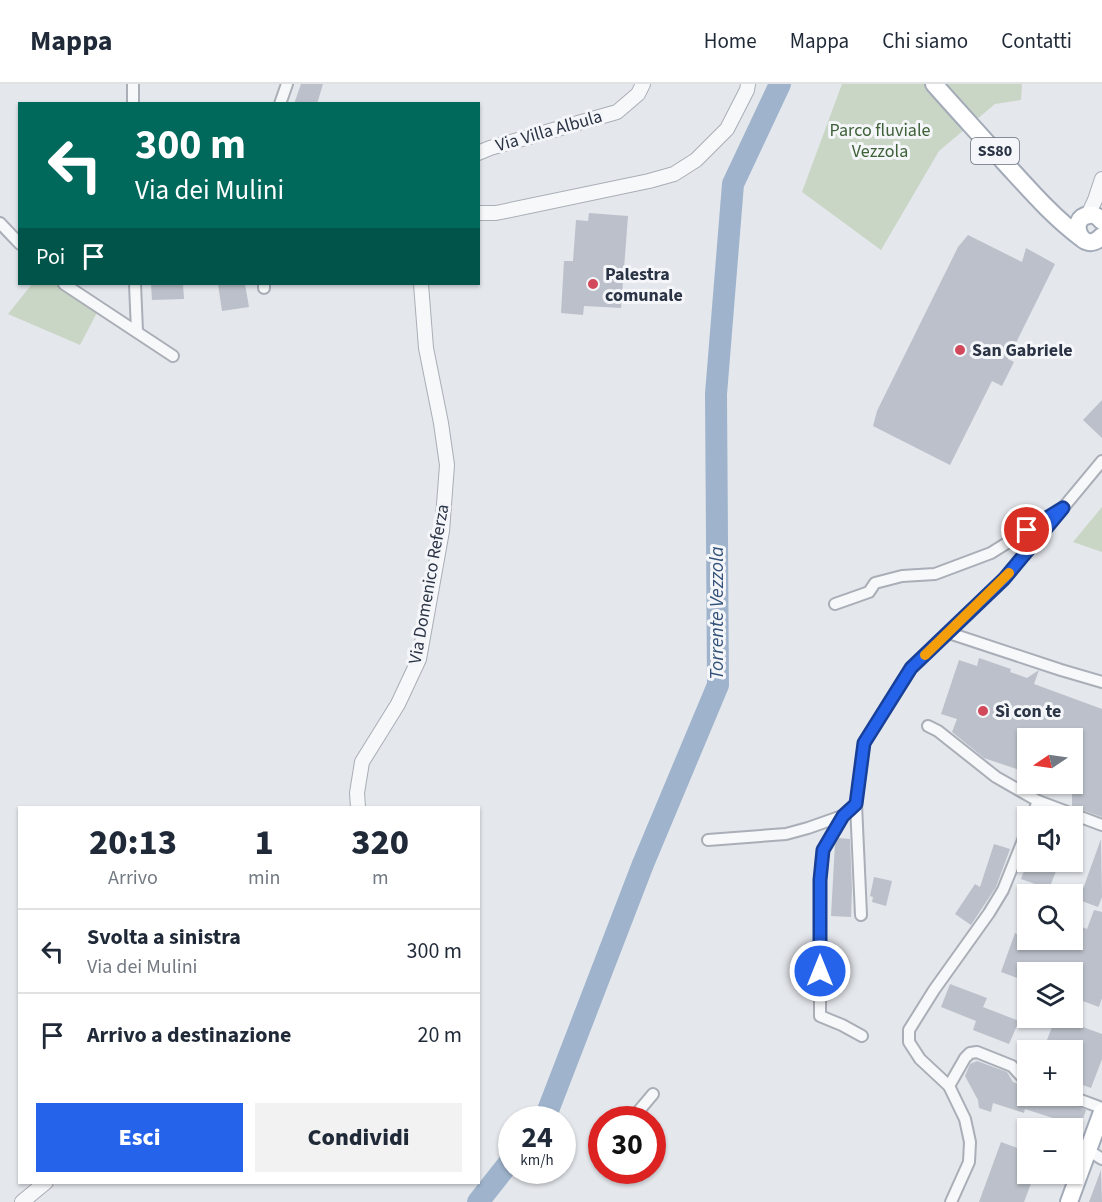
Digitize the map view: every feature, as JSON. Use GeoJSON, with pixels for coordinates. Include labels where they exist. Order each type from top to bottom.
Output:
{"type":"FeatureCollection","features":[{"type":"Feature","properties":{"kind":"main road","name":"SS80"},"geometry":{"type":"LineString","coordinates":[[933,84],[1058,217],[1092,231]]}},
{"type":"Feature","properties":{"kind":"main road"},"geometry":{"type":"LineString","coordinates":[[1069,1202],[1095,1155],[1102,1110]]}},
{"type":"Feature","properties":{"kind":"street"},"geometry":{"type":"LineString","coordinates":[[133,84],[133,102]]}},
{"type":"Feature","properties":{"kind":"street"},"geometry":{"type":"LineString","coordinates":[[281,102],[287,84]]}},
{"type":"Feature","properties":{"kind":"street","name":"Via Villa Albula"},"geometry":{"type":"LineString","coordinates":[[480,152],[617,112],[638,94],[643,84]]}},
{"type":"Feature","properties":{"kind":"street"},"geometry":{"type":"LineString","coordinates":[[480,220],[496,213],[525,206],[674,174],[696,160],[727,129],[748,84]]}},
{"type":"Feature","properties":{"kind":"street"},"geometry":{"type":"LineString","coordinates":[[1092,231],[1095,200],[1102,179]]}},
{"type":"Feature","properties":{"kind":"street"},"geometry":{"type":"LineString","coordinates":[[480,213],[496,213]]}},
{"type":"Feature","properties":{"kind":"street"},"geometry":{"type":"LineString","coordinates":[[0,223],[18,242]]}},
{"type":"Feature","properties":{"kind":"street"},"geometry":{"type":"LineString","coordinates":[[66,285],[173,356]]}},
{"type":"Feature","properties":{"kind":"street"},"geometry":{"type":"LineString","coordinates":[[135,285],[137,331]]}},
{"type":"Feature","properties":{"kind":"street","name":"Via Domenico Referza"},"geometry":{"type":"LineString","coordinates":[[358,806],[357,793],[362,762],[398,704],[419,659],[442,531],[447,465],[426,348],[421,285]]}},
{"type":"Feature","properties":{"kind":"street","name":"Via Domenico Referza"},"geometry":{"type":"LineString","coordinates":[[426,348],[430,285]]}},
{"type":"Feature","properties":{"kind":"street"},"geometry":{"type":"LineString","coordinates":[[861,915],[856,804],[864,743],[911,668],[1004,579],[1102,461]]}},
{"type":"Feature","properties":{"kind":"street"},"geometry":{"type":"LineString","coordinates":[[835,604],[869,592],[875,583],[902,576],[935,574],[991,553],[1063,508]]}},
{"type":"Feature","properties":{"kind":"street"},"geometry":{"type":"LineString","coordinates":[[949,633],[1102,681]]}},
{"type":"Feature","properties":{"kind":"street"},"geometry":{"type":"LineString","coordinates":[[928,726],[938,731],[996,777],[1038,801],[1102,825]]}},
{"type":"Feature","properties":{"kind":"street"},"geometry":{"type":"LineString","coordinates":[[1036,806],[1038,801]]}},
{"type":"Feature","properties":{"kind":"street"},"geometry":{"type":"LineString","coordinates":[[856,804],[843,816],[823,850],[820,880],[820,1016],[862,1036]]}},
{"type":"Feature","properties":{"kind":"street"},"geometry":{"type":"LineString","coordinates":[[708,840],[786,834],[843,816]]}},
{"type":"Feature","properties":{"kind":"street"},"geometry":{"type":"LineString","coordinates":[[951,1202],[969,1162],[970,1142],[965,1119],[948,1086],[920,1059],[909,1042],[909,1030],[934,990],[989,913],[1003,890],[1017,855]]}},
{"type":"Feature","properties":{"kind":"street"},"geometry":{"type":"LineString","coordinates":[[948,1086],[964,1058],[970,1053],[977,1052],[1012,1065],[1017,1071]]}},
{"type":"Feature","properties":{"kind":"street"},"geometry":{"type":"LineString","coordinates":[[643,1106],[653,1094]]}},
{"type":"Feature","properties":{"kind":"street"},"geometry":{"type":"LineString","coordinates":[[1083,1102],[1102,1110]]}},
{"type":"Feature","properties":{"kind":"street"},"geometry":{"type":"LineString","coordinates":[[22,1202],[44,1184]]}},
{"type":"Feature","properties":{"kind":"green space","name":"Parco fluviale Vezzola"},"geometry":{"type":"Polygon","coordinates":[[[842,84],[1022,84],[1021,100],[995,104],[939,151],[881,250],[802,192],[842,84]]]}},
{"type":"Feature","properties":{"kind":"green space"},"geometry":{"type":"Polygon","coordinates":[[[31,285],[66,285],[100,307],[80,345],[8,314],[31,285]]]}},
{"type":"Feature","properties":{"kind":"green space"},"geometry":{"type":"Polygon","coordinates":[[[1102,507],[1102,552],[1073,542],[1102,507]]]}},
{"type":"Feature","properties":{"kind":"building"},"geometry":{"type":"Polygon","coordinates":[[[301,84],[323,84],[318,102],[295,102],[301,84]]]}},
{"type":"Feature","properties":{"kind":"building","name":"Palestra comunale"},"geometry":{"type":"Polygon","coordinates":[[[589,213],[628,216],[621,308],[584,306],[583,315],[561,313],[564,261],[573,261],[576,220],[588,221],[589,213]]]}},
{"type":"Feature","properties":{"kind":"building","name":"San Gabriele"},"geometry":{"type":"Polygon","coordinates":[[[968,235],[1022,262],[1026,248],[1055,264],[1008,359],[1014,362],[1002,386],[992,381],[950,465],[873,426],[877,411],[958,247],[968,235]]]}},
{"type":"Feature","properties":{"kind":"building"},"geometry":{"type":"Polygon","coordinates":[[[151,285],[183,285],[184,299],[152,300],[151,285]]]}},
{"type":"Feature","properties":{"kind":"building"},"geometry":{"type":"Polygon","coordinates":[[[218,285],[245,285],[249,307],[222,311],[218,285]]]}},
{"type":"Feature","properties":{"kind":"building"},"geometry":{"type":"Polygon","coordinates":[[[1102,400],[1102,438],[1083,420],[1102,400]]]}},
{"type":"Feature","properties":{"kind":"building"},"geometry":{"type":"Polygon","coordinates":[[[979,658],[1011,669],[1010,672],[1027,678],[1039,670],[1034,684],[1102,709],[1102,817],[1083,810],[1083,806],[1072,806],[1072,794],[1083,794],[1083,728],[1017,728],[1017,769],[984,758],[952,732],[957,719],[941,714],[959,660],[977,666],[979,658]]]}},
{"type":"Feature","properties":{"kind":"building"},"geometry":{"type":"Polygon","coordinates":[[[838,838],[850,839],[851,917],[831,916],[835,844],[838,838]]]}},
{"type":"Feature","properties":{"kind":"building"},"geometry":{"type":"Polygon","coordinates":[[[1101,839],[1102,897],[1098,907],[1083,901],[1083,889],[1101,839]]]}},
{"type":"Feature","properties":{"kind":"building"},"geometry":{"type":"Polygon","coordinates":[[[994,844],[1010,849],[996,887],[971,925],[955,914],[975,884],[980,887],[994,844]]]}},
{"type":"Feature","properties":{"kind":"building"},"geometry":{"type":"Polygon","coordinates":[[[1024,872],[1056,872],[1051,884],[1035,884],[1021,879],[1024,872]]]}},
{"type":"Feature","properties":{"kind":"building"},"geometry":{"type":"Polygon","coordinates":[[[874,877],[892,881],[886,906],[872,902],[873,897],[870,896],[874,877]]]}},
{"type":"Feature","properties":{"kind":"building"},"geometry":{"type":"Polygon","coordinates":[[[1094,910],[1102,912],[1102,998],[1099,1007],[1083,1001],[1083,962],[1017,962],[1017,978],[1001,972],[1015,933],[1017,934],[1017,950],[1083,950],[1083,927],[1087,929],[1094,910]]]}},
{"type":"Feature","properties":{"kind":"building"},"geometry":{"type":"Polygon","coordinates":[[[950,984],[987,998],[983,1007],[1017,1020],[1017,1026],[1009,1044],[973,1030],[976,1021],[941,1007],[950,984]]]}},
{"type":"Feature","properties":{"kind":"building"},"geometry":{"type":"Polygon","coordinates":[[[1083,1027],[1102,1034],[1102,1059],[1091,1088],[1083,1085],[1083,1040],[1047,1040],[1052,1028],[1083,1027]]]}},
{"type":"Feature","properties":{"kind":"building"},"geometry":{"type":"Polygon","coordinates":[[[977,1061],[1007,1072],[1013,1082],[1017,1083],[1017,1106],[1076,1106],[1086,1110],[1083,1119],[1053,1118],[1025,1109],[1024,1113],[993,1103],[991,1112],[979,1108],[978,1100],[965,1076],[970,1064],[977,1061]]]}},
{"type":"Feature","properties":{"kind":"building"},"geometry":{"type":"Polygon","coordinates":[[[1001,1142],[1017,1148],[1017,1184],[1031,1184],[1024,1202],[979,1202],[1001,1142]]]}},
{"type":"Feature","properties":{"kind":"building"},"geometry":{"type":"Polygon","coordinates":[[[1101,1170],[1102,1202],[1089,1202],[1101,1170]]]}},
{"type":"Feature","properties":{"kind":"waterway","name":"Torrente Vezzola"},"geometry":{"type":"LineString","coordinates":[[550,1106],[643,864],[718,685],[716,394],[733,184],[780,84]]}},
{"type":"Feature","properties":{"kind":"waterway","name":"Torrente Vezzola"},"geometry":{"type":"LineString","coordinates":[[478,1202],[498,1177]]}},
{"type":"Feature","properties":{"kind":"slow traffic"},"geometry":{"type":"LineString","coordinates":[[925,655],[1009,573]]}},
{"type":"Feature","properties":{"kind":"place","name":"Palestra comunale"},"geometry":{"type":"Point","coordinates":[593,284]}},
{"type":"Feature","properties":{"kind":"place","name":"San Gabriele"},"geometry":{"type":"Point","coordinates":[960,350]}},
{"type":"Feature","properties":{"kind":"place","name":"Sì con te"},"geometry":{"type":"Point","coordinates":[983,711]}},
{"type":"Feature","properties":{"kind":"route"},"geometry":{"type":"LineString","coordinates":[[820,971],[820,880],[823,850],[843,816],[856,804],[864,743],[911,668],[1004,579],[1063,508],[1027,530]]}}]}
